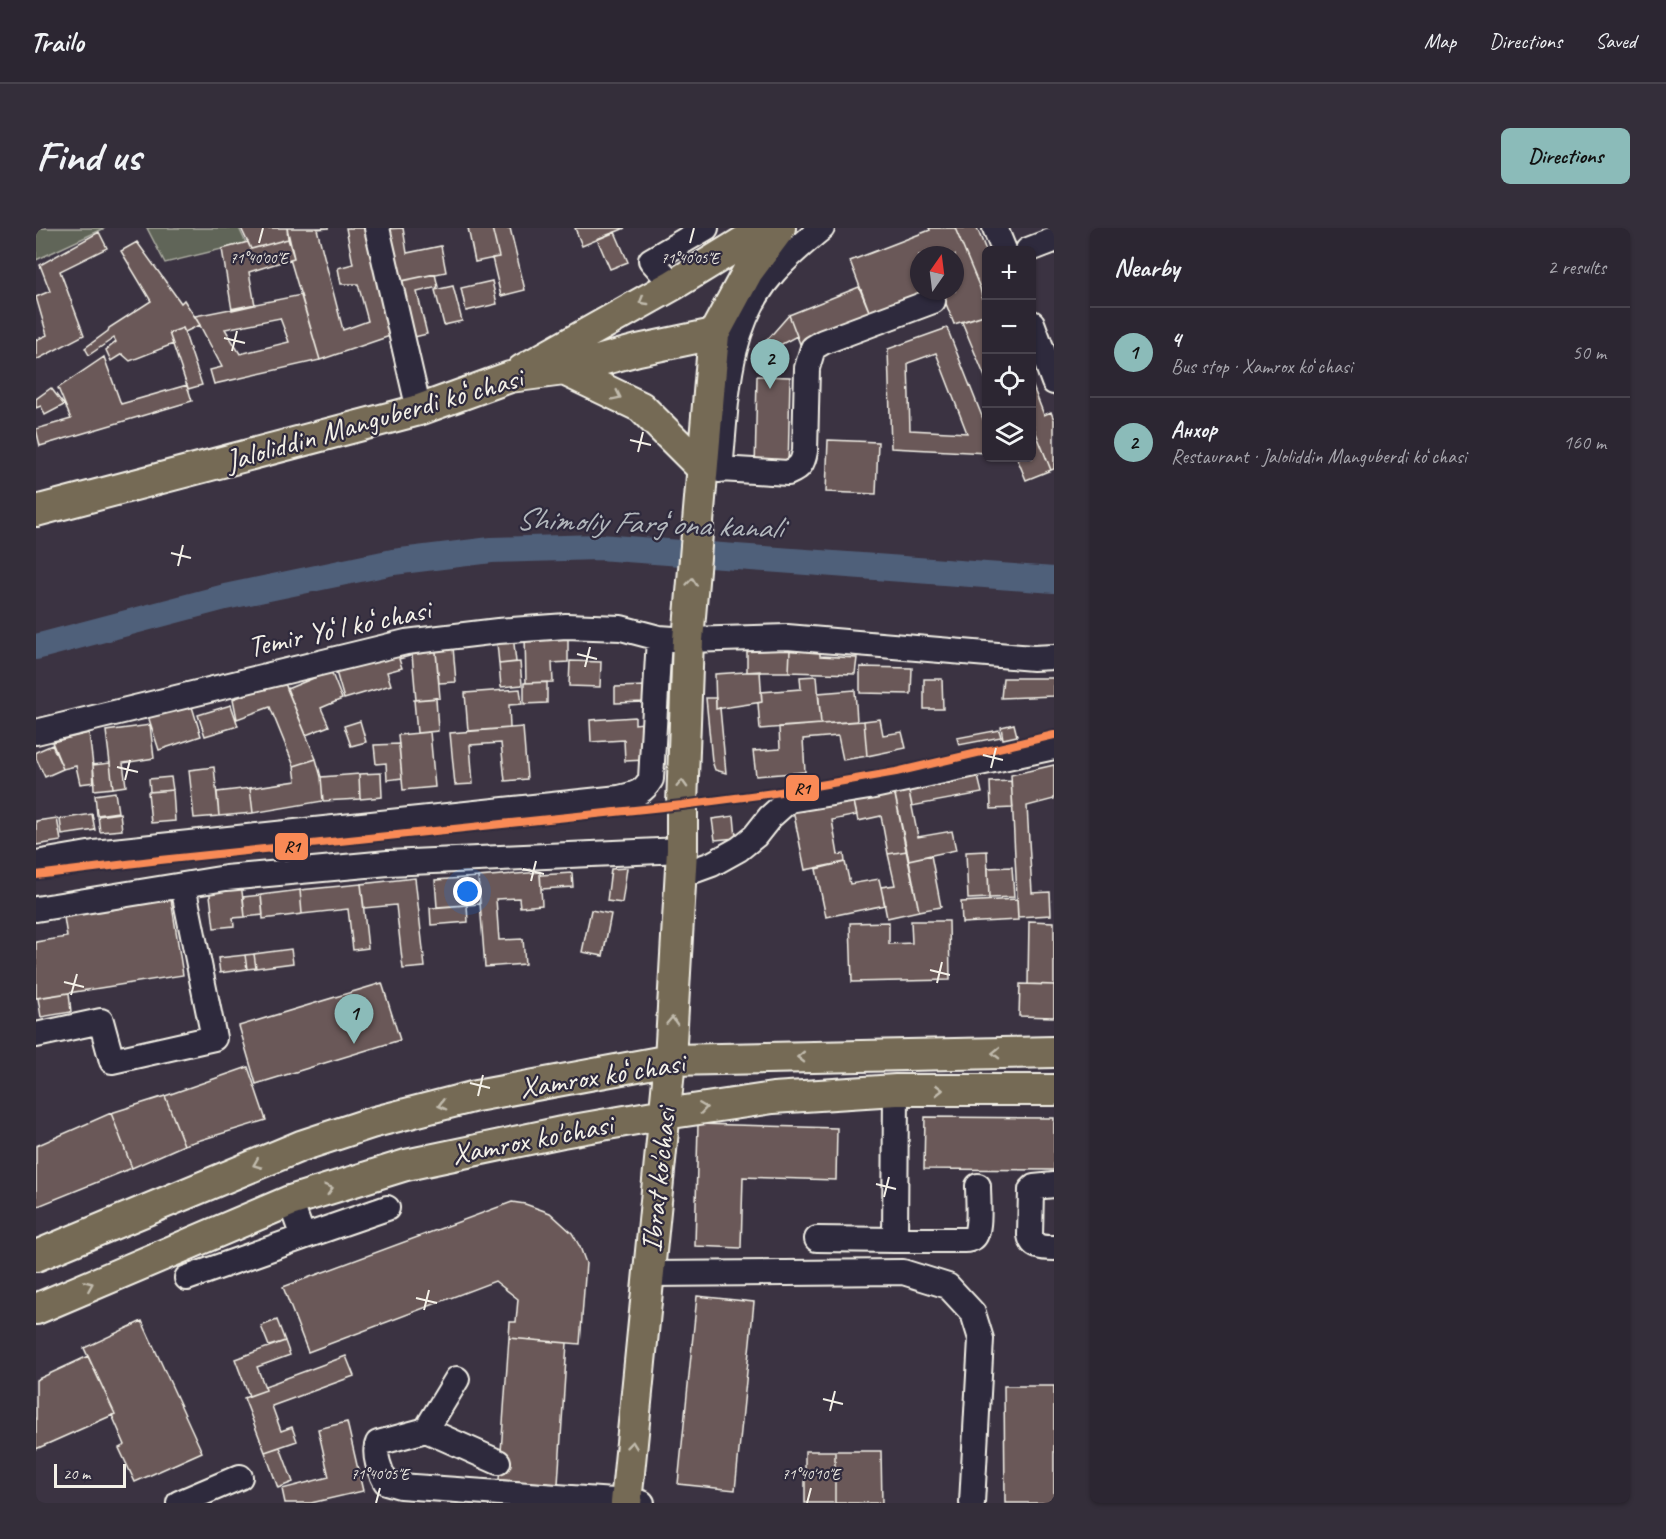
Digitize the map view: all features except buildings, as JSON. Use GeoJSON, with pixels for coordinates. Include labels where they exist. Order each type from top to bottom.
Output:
{"type":"FeatureCollection","features":[{"type":"Feature","properties":{"kind":"main road"},"geometry":{"type":"LineString","coordinates":[[510,377],[672,285],[766,228]]}},
{"type":"Feature","properties":{"kind":"main road"},"geometry":{"type":"LineString","coordinates":[[714,334],[748,271],[780,228]]}},
{"type":"Feature","properties":{"kind":"main road","name":"Jaloliddin Manguberdi koʻchasi"},"geometry":{"type":"LineString","coordinates":[[36,511],[419,410],[510,377],[564,370],[638,350],[714,334]]}},
{"type":"Feature","properties":{"kind":"main road","name":"Ibrat ko'chasi"},"geometry":{"type":"LineString","coordinates":[[632,1503],[649,1274],[670,1060],[681,863],[682,805],[674,639],[699,498],[711,469],[714,334]]}},
{"type":"Feature","properties":{"kind":"main road"},"geometry":{"type":"LineString","coordinates":[[564,370],[641,407],[711,469]]}},
{"type":"Feature","properties":{"kind":"main road","name":"Xamrox koʻchasi"},"geometry":{"type":"LineString","coordinates":[[36,1256],[301,1146],[371,1124],[476,1096],[670,1060],[1054,1052]]}},
{"type":"Feature","properties":{"kind":"main road","name":"Xamrox ko'chasi"},"geometry":{"type":"LineString","coordinates":[[36,1309],[290,1201],[406,1165],[562,1132],[773,1098],[896,1090],[1054,1090]]}},
{"type":"Feature","properties":{"kind":"street"},"geometry":{"type":"LineString","coordinates":[[377,228],[419,410]]}},
{"type":"Feature","properties":{"kind":"street"},"geometry":{"type":"LineString","coordinates":[[672,285],[651,260],[706,228]]}},
{"type":"Feature","properties":{"kind":"street"},"geometry":{"type":"LineString","coordinates":[[822,228],[773,272],[753,300],[739,331],[731,363],[711,469],[788,473],[797,470],[803,462],[805,451],[807,368],[813,348],[823,342],[933,301]]}},
{"type":"Feature","properties":{"kind":"street"},"geometry":{"type":"LineString","coordinates":[[995,228],[1002,246]]}},
{"type":"Feature","properties":{"kind":"street"},"geometry":{"type":"LineString","coordinates":[[1036,247],[1054,240]]}},
{"type":"Feature","properties":{"kind":"street"},"geometry":{"type":"LineString","coordinates":[[1036,334],[1054,382]]}},
{"type":"Feature","properties":{"kind":"street","name":"Temir Yoʻl koʻchasi"},"geometry":{"type":"LineString","coordinates":[[36,732],[406,642],[498,631],[566,626],[621,628],[674,639],[787,637],[1033,658],[1054,657]]}},
{"type":"Feature","properties":{"kind":"street"},"geometry":{"type":"LineString","coordinates":[[36,863],[94,853],[619,798],[636,794],[645,789],[651,779],[674,639]]}},
{"type":"Feature","properties":{"kind":"street"},"geometry":{"type":"LineString","coordinates":[[36,909],[226,878],[388,863],[712,864],[739,849],[755,836],[770,817],[789,800],[868,787],[1054,747]]}},
{"type":"Feature","properties":{"kind":"street"},"geometry":{"type":"LineString","coordinates":[[36,1035],[100,1022],[112,1061],[214,1038],[183,886]]}},
{"type":"Feature","properties":{"kind":"street"},"geometry":{"type":"LineString","coordinates":[[895,1240],[896,1090]]}},
{"type":"Feature","properties":{"kind":"street"},"geometry":{"type":"LineString","coordinates":[[1054,1185],[1034,1187],[1031,1190],[1030,1235],[1031,1242],[1036,1246],[1054,1248]]}},
{"type":"Feature","properties":{"kind":"street"},"geometry":{"type":"LineString","coordinates":[[818,1239],[972,1239],[978,1227],[978,1186]]}},
{"type":"Feature","properties":{"kind":"street"},"geometry":{"type":"LineString","coordinates":[[290,1201],[303,1237]]}},
{"type":"Feature","properties":{"kind":"street"},"geometry":{"type":"LineString","coordinates":[[187,1278],[387,1208]]}},
{"type":"Feature","properties":{"kind":"street"},"geometry":{"type":"LineString","coordinates":[[649,1274],[903,1272],[948,1286],[973,1312],[981,1339],[972,1503]]}},
{"type":"Feature","properties":{"kind":"street"},"geometry":{"type":"LineString","coordinates":[[426,1430],[457,1379]]}},
{"type":"Feature","properties":{"kind":"street"},"geometry":{"type":"LineString","coordinates":[[498,1462],[426,1430],[378,1443],[376,1454],[386,1482],[400,1486],[632,1503]]}},
{"type":"Feature","properties":{"kind":"street"},"geometry":{"type":"LineString","coordinates":[[179,1503],[240,1477]]}},
{"type":"Feature","properties":{"kind":"green space"},"geometry":{"type":"Polygon","coordinates":[[[36,228],[105,228],[36,260],[36,228]]]}},
{"type":"Feature","properties":{"kind":"green space"},"geometry":{"type":"Polygon","coordinates":[[[147,228],[239,228],[246,243],[165,263],[147,228]]]}},
{"type":"Feature","properties":{"kind":"waterway","name":"Shimoliy Fargʻona kanali"},"geometry":{"type":"LineString","coordinates":[[36,647],[225,597],[393,562],[491,550],[599,547],[1054,580]]}},
{"type":"Feature","properties":{"kind":"transit line","name":"R1"},"geometry":{"type":"LineString","coordinates":[[36,875],[774,793],[896,772],[1054,735]]}},
{"type":"Feature","properties":{"kind":"place","name":"Анхор"},"geometry":{"type":"Point","coordinates":[770,389]}},
{"type":"Feature","properties":{"kind":"place","name":"4"},"geometry":{"type":"Point","coordinates":[354,1044]}}]}
